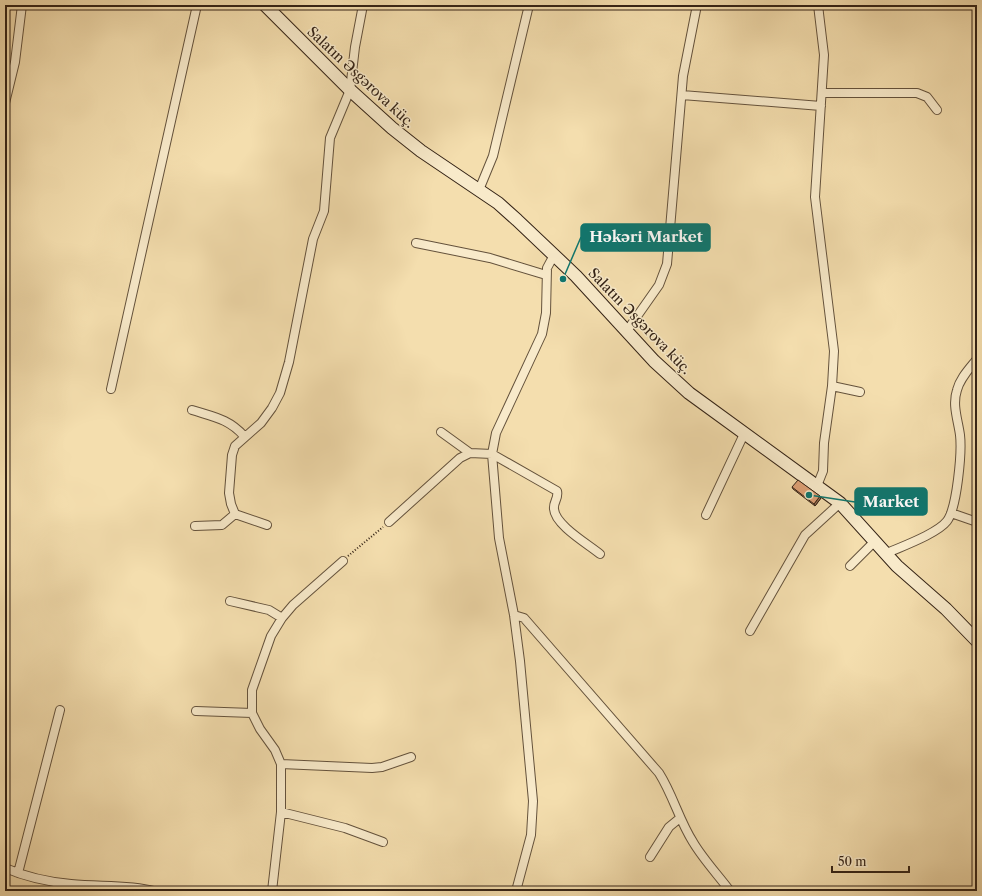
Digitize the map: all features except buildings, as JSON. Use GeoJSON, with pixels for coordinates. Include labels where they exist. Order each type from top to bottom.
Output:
{"type":"FeatureCollection","features":[{"type":"Feature","properties":{"kind":"street"},"geometry":{"type":"LineString","coordinates":[[5,103],[15,62],[22,5]]}},
{"type":"Feature","properties":{"kind":"street"},"geometry":{"type":"LineString","coordinates":[[111,389],[197,5]]}},
{"type":"Feature","properties":{"kind":"street","name":"Salatın Əsgərova küç."},"geometry":{"type":"LineString","coordinates":[[265,5],[350,90],[407,141],[479,190],[507,212],[554,255],[626,332],[689,393],[840,503],[885,554],[957,620],[977,641]]}},
{"type":"Feature","properties":{"kind":"street"},"geometry":{"type":"LineString","coordinates":[[267,525],[235,514],[230,504],[229,493],[232,455],[235,446],[244,436],[261,423],[280,393],[284,381],[313,239],[324,211],[330,138],[350,90],[355,47],[363,5]]}},
{"type":"Feature","properties":{"kind":"street"},"geometry":{"type":"LineString","coordinates":[[479,190],[493,156],[529,5]]}},
{"type":"Feature","properties":{"kind":"street"},"geometry":{"type":"LineString","coordinates":[[626,332],[659,285],[664,273],[671,226],[682,95],[690,35],[696,5]]}},
{"type":"Feature","properties":{"kind":"street"},"geometry":{"type":"LineString","coordinates":[[817,486],[823,471],[824,443],[832,386],[833,336],[815,197],[822,93],[823,44],[818,5]]}},
{"type":"Feature","properties":{"kind":"street"},"geometry":{"type":"LineString","coordinates":[[822,93],[917,93],[927,96],[937,110]]}},
{"type":"Feature","properties":{"kind":"street"},"geometry":{"type":"LineString","coordinates":[[682,95],[821,106]]}},
{"type":"Feature","properties":{"kind":"street"},"geometry":{"type":"LineString","coordinates":[[416,243],[490,258],[546,275]]}},
{"type":"Feature","properties":{"kind":"street"},"geometry":{"type":"LineString","coordinates":[[516,891],[531,835],[533,815],[527,720],[514,615],[499,538],[492,454],[496,432],[542,334],[546,313],[546,275],[550,261],[554,255]]}},
{"type":"Feature","properties":{"kind":"street"},"geometry":{"type":"LineString","coordinates":[[885,554],[937,529],[946,522],[951,513],[960,457],[960,436],[955,398],[957,388],[977,360]]}},
{"type":"Feature","properties":{"kind":"street"},"geometry":{"type":"LineString","coordinates":[[832,386],[860,392]]}},
{"type":"Feature","properties":{"kind":"street"},"geometry":{"type":"LineString","coordinates":[[192,410],[223,420],[235,426],[244,436]]}},
{"type":"Feature","properties":{"kind":"street"},"geometry":{"type":"LineString","coordinates":[[441,432],[470,453],[492,454],[557,491],[558,494],[554,509],[557,519],[600,554]]}},
{"type":"Feature","properties":{"kind":"street"},"geometry":{"type":"LineString","coordinates":[[706,515],[744,434]]}},
{"type":"Feature","properties":{"kind":"street"},"geometry":{"type":"LineString","coordinates":[[389,522],[449,466],[470,453]]}},
{"type":"Feature","properties":{"kind":"street"},"geometry":{"type":"LineString","coordinates":[[750,631],[805,535],[840,503]]}},
{"type":"Feature","properties":{"kind":"street"},"geometry":{"type":"LineString","coordinates":[[951,513],[977,522]]}},
{"type":"Feature","properties":{"kind":"street"},"geometry":{"type":"LineString","coordinates":[[195,526],[222,526],[235,514]]}},
{"type":"Feature","properties":{"kind":"street"},"geometry":{"type":"LineString","coordinates":[[850,566],[874,542]]}},
{"type":"Feature","properties":{"kind":"street"},"geometry":{"type":"LineString","coordinates":[[272,891],[282,812],[281,764],[275,750],[260,729],[252,713],[252,690],[271,636],[282,618],[293,605],[343,561]]}},
{"type":"Feature","properties":{"kind":"street"},"geometry":{"type":"LineString","coordinates":[[230,601],[269,610],[282,618]]}},
{"type":"Feature","properties":{"kind":"street"},"geometry":{"type":"LineString","coordinates":[[514,615],[524,618],[659,773],[671,792],[680,818],[694,843],[730,891]]}},
{"type":"Feature","properties":{"kind":"street"},"geometry":{"type":"LineString","coordinates":[[18,874],[60,710]]}},
{"type":"Feature","properties":{"kind":"street"},"geometry":{"type":"LineString","coordinates":[[196,711],[252,713]]}},
{"type":"Feature","properties":{"kind":"street"},"geometry":{"type":"LineString","coordinates":[[281,764],[372,768],[382,767],[411,757]]}},
{"type":"Feature","properties":{"kind":"street"},"geometry":{"type":"LineString","coordinates":[[282,812],[345,828],[383,842]]}},
{"type":"Feature","properties":{"kind":"street"},"geometry":{"type":"LineString","coordinates":[[650,857],[668,827],[680,818]]}},
{"type":"Feature","properties":{"kind":"street"},"geometry":{"type":"LineString","coordinates":[[5,868],[18,874],[71,884],[125,886],[154,891]]}},
{"type":"Feature","properties":{"kind":"path"},"geometry":{"type":"LineString","coordinates":[[343,561],[389,522]]}},
{"type":"Feature","properties":{"kind":"place","name":"Həkəri Market"},"geometry":{"type":"Point","coordinates":[563,279]}},
{"type":"Feature","properties":{"kind":"place","name":"Market"},"geometry":{"type":"Point","coordinates":[809,495]}}]}
